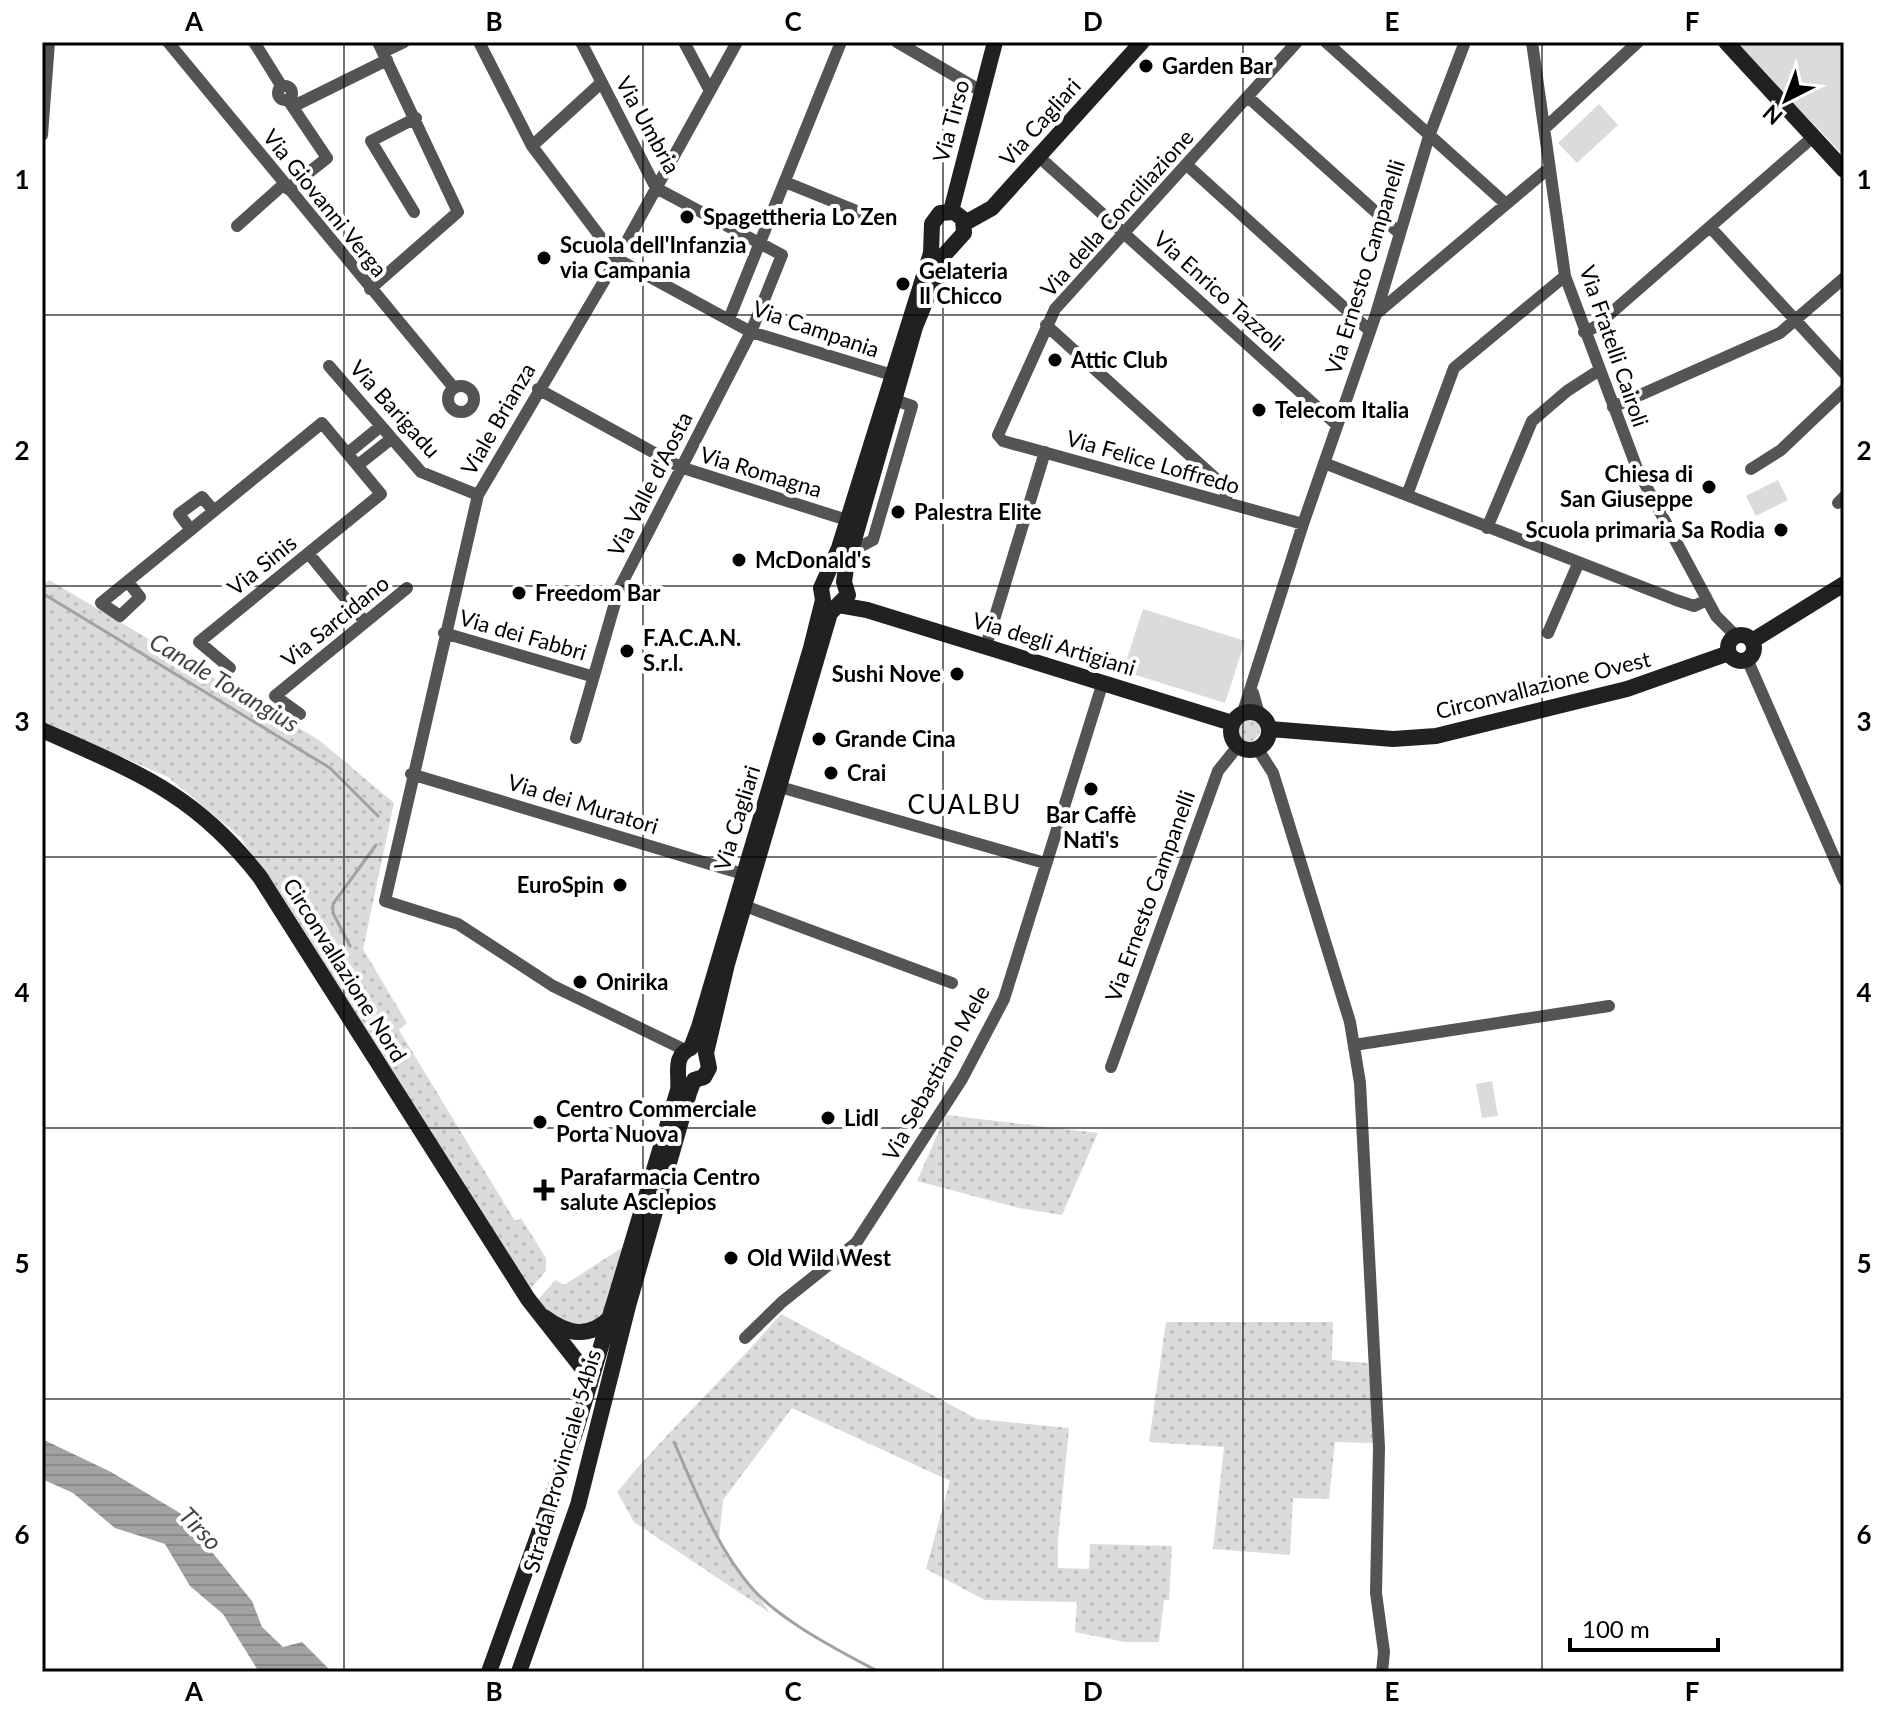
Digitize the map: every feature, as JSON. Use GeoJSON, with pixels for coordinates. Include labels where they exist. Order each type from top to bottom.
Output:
{"type":"FeatureCollection","features":[{"type":"Feature","properties":{"kind":"main road","name":"Via Tirso"},"geometry":{"type":"LineString","coordinates":[[951,211],[995,42]]}},
{"type":"Feature","properties":{"kind":"main road","name":"Via Cagliari"},"geometry":{"type":"LineString","coordinates":[[965,223],[992,208],[1142,42]]}},
{"type":"Feature","properties":{"kind":"main road"},"geometry":{"type":"LineString","coordinates":[[1726,42],[1844,170]]}},
{"type":"Feature","properties":{"kind":"main road"},"geometry":{"type":"LineString","coordinates":[[951,211],[960,215],[965,223],[964,233],[956,242],[946,243],[933,233],[937,216],[951,211]]}},
{"type":"Feature","properties":{"kind":"main road","name":"Via Cagliari"},"geometry":{"type":"LineString","coordinates":[[832,603],[846,598],[839,583],[847,520],[931,253],[933,233]]}},
{"type":"Feature","properties":{"kind":"main road","name":"Via Cagliari"},"geometry":{"type":"LineString","coordinates":[[839,583],[892,399],[928,292],[945,254],[956,242]]}},
{"type":"Feature","properties":{"kind":"main road","name":"Via Cagliari"},"geometry":{"type":"LineString","coordinates":[[689,1062],[745,906],[830,613],[832,603],[821,588],[839,583]]}},
{"type":"Feature","properties":{"kind":"main road"},"geometry":{"type":"LineString","coordinates":[[839,583],[863,608]]}},
{"type":"Feature","properties":{"kind":"main road"},"geometry":{"type":"LineString","coordinates":[[1744,638],[1754,649],[1747,659],[1738,660],[1729,653],[1729,644],[1844,584]]}},
{"type":"Feature","properties":{"kind":"main road","name":"Via Cagliari"},"geometry":{"type":"LineString","coordinates":[[619,1308],[743,874],[832,603]]}},
{"type":"Feature","properties":{"kind":"main road","name":"Via degli Artigiani"},"geometry":{"type":"LineString","coordinates":[[832,603],[863,608],[1103,682],[1245,716]]}},
{"type":"Feature","properties":{"kind":"main road","name":"Circonvallazione Ovest"},"geometry":{"type":"LineString","coordinates":[[1269,729],[1393,739],[1436,736],[1627,689],[1729,653]]}},
{"type":"Feature","properties":{"kind":"main road"},"geometry":{"type":"LineString","coordinates":[[1245,716],[1269,729],[1266,741],[1257,748],[1238,746],[1231,736],[1245,716]]}},
{"type":"Feature","properties":{"kind":"main road","name":"Circonvallazione Nord"},"geometry":{"type":"LineString","coordinates":[[42,730],[181,797],[228,836],[260,877],[537,1311],[583,1369],[590,1384]]}},
{"type":"Feature","properties":{"kind":"main road"},"geometry":{"type":"LineString","coordinates":[[489,1672],[619,1308]]}},
{"type":"Feature","properties":{"kind":"main road","name":"Circonvallazione Nord"},"geometry":{"type":"LineString","coordinates":[[537,1311],[558,1327],[581,1333],[598,1329],[619,1308]]}},
{"type":"Feature","properties":{"kind":"main road","name":"Strada Provinciale 54bis"},"geometry":{"type":"LineString","coordinates":[[519,1672],[578,1505],[619,1308]]}},
{"type":"Feature","properties":{"kind":"street"},"geometry":{"type":"LineString","coordinates":[[42,135],[49,42]]}},
{"type":"Feature","properties":{"kind":"street","name":"Via Giovanni Verga"},"geometry":{"type":"LineString","coordinates":[[168,42],[454,388]]}},
{"type":"Feature","properties":{"kind":"street"},"geometry":{"type":"LineString","coordinates":[[254,42],[282,87],[279,97],[298,104],[404,42]]}},
{"type":"Feature","properties":{"kind":"street","name":"Via Campania"},"geometry":{"type":"LineString","coordinates":[[479,42],[532,146],[617,259],[751,332],[892,375]]}},
{"type":"Feature","properties":{"kind":"street","name":"Via Umbria"},"geometry":{"type":"LineString","coordinates":[[581,42],[656,188],[782,255]]}},
{"type":"Feature","properties":{"kind":"street"},"geometry":{"type":"LineString","coordinates":[[684,42],[710,91]]}},
{"type":"Feature","properties":{"kind":"street","name":"Viale Brianza"},"geometry":{"type":"LineString","coordinates":[[689,1062],[662,1042],[553,986],[458,924],[385,901],[411,774],[478,495],[617,259],[737,42]]}},
{"type":"Feature","properties":{"kind":"street"},"geometry":{"type":"LineString","coordinates":[[729,319],[841,42]]}},
{"type":"Feature","properties":{"kind":"street"},"geometry":{"type":"LineString","coordinates":[[897,42],[981,91]]}},
{"type":"Feature","properties":{"kind":"street","name":"Via della Conciliazione"},"geometry":{"type":"LineString","coordinates":[[998,433],[1055,309],[1188,166],[1297,42]]}},
{"type":"Feature","properties":{"kind":"street"},"geometry":{"type":"LineString","coordinates":[[1326,42],[1506,204]]}},
{"type":"Feature","properties":{"kind":"street","name":"Via Ernesto Campanelli"},"geometry":{"type":"LineString","coordinates":[[1245,716],[1303,524],[1376,314],[1429,136],[1465,42]]}},
{"type":"Feature","properties":{"kind":"street","name":"Via Fratelli Cairoli"},"geometry":{"type":"LineString","coordinates":[[1532,42],[1565,276],[1584,332],[1638,471],[1716,616],[1744,638]]}},
{"type":"Feature","properties":{"kind":"street"},"geometry":{"type":"LineString","coordinates":[[1545,128],[1638,42]]}},
{"type":"Feature","properties":{"kind":"street"},"geometry":{"type":"LineString","coordinates":[[370,289],[458,212],[383,52]]}},
{"type":"Feature","properties":{"kind":"street"},"geometry":{"type":"LineString","coordinates":[[532,146],[601,83]]}},
{"type":"Feature","properties":{"kind":"street"},"geometry":{"type":"LineString","coordinates":[[1248,97],[1398,232]]}},
{"type":"Feature","properties":{"kind":"street"},"geometry":{"type":"LineString","coordinates":[[237,226],[327,158],[289,99]]}},
{"type":"Feature","properties":{"kind":"street"},"geometry":{"type":"LineString","coordinates":[[414,212],[371,141],[416,118]]}},
{"type":"Feature","properties":{"kind":"street"},"geometry":{"type":"LineString","coordinates":[[1584,332],[1595,327],[1813,137]]}},
{"type":"Feature","properties":{"kind":"street","name":"Via Enrico Tazzoli"},"geometry":{"type":"LineString","coordinates":[[1038,156],[1337,425]]}},
{"type":"Feature","properties":{"kind":"street"},"geometry":{"type":"LineString","coordinates":[[1188,166],[1370,331]]}},
{"type":"Feature","properties":{"kind":"street"},"geometry":{"type":"LineString","coordinates":[[1376,314],[1549,168]]}},
{"type":"Feature","properties":{"kind":"street"},"geometry":{"type":"LineString","coordinates":[[785,182],[869,216]]}},
{"type":"Feature","properties":{"kind":"street"},"geometry":{"type":"LineString","coordinates":[[1710,227],[1794,323],[1844,373]]}},
{"type":"Feature","properties":{"kind":"street","name":"Via Valle d'Aosta"},"geometry":{"type":"LineString","coordinates":[[576,738],[591,676],[619,589],[751,332],[782,255]]}},
{"type":"Feature","properties":{"kind":"street"},"geometry":{"type":"LineString","coordinates":[[1407,495],[1454,368],[1565,276]]}},
{"type":"Feature","properties":{"kind":"street"},"geometry":{"type":"LineString","coordinates":[[1613,407],[1780,333],[1844,278]]}},
{"type":"Feature","properties":{"kind":"street"},"geometry":{"type":"LineString","coordinates":[[1046,325],[1225,487],[1227,503]]}},
{"type":"Feature","properties":{"kind":"street","name":"Via Barigadu"},"geometry":{"type":"LineString","coordinates":[[329,366],[421,472],[478,495]]}},
{"type":"Feature","properties":{"kind":"street"},"geometry":{"type":"LineString","coordinates":[[1487,528],[1532,421],[1567,391],[1598,371]]}},
{"type":"Feature","properties":{"kind":"street","name":"Via Romagna"},"geometry":{"type":"LineString","coordinates":[[538,389],[680,467],[847,520]]}},
{"type":"Feature","properties":{"kind":"street"},"geometry":{"type":"LineString","coordinates":[[1751,469],[1781,450],[1844,390]]}},
{"type":"Feature","properties":{"kind":"street"},"geometry":{"type":"LineString","coordinates":[[128,582],[322,423],[358,465],[391,439]]}},
{"type":"Feature","properties":{"kind":"street"},"geometry":{"type":"LineString","coordinates":[[348,453],[381,426]]}},
{"type":"Feature","properties":{"kind":"street","name":"Via Felice Loffredo"},"geometry":{"type":"LineString","coordinates":[[998,433],[1003,441],[1303,524]]}},
{"type":"Feature","properties":{"kind":"street"},"geometry":{"type":"LineString","coordinates":[[986,646],[1045,452]]}},
{"type":"Feature","properties":{"kind":"street"},"geometry":{"type":"LineString","coordinates":[[1324,463],[1578,564],[1694,606],[1707,600]]}},
{"type":"Feature","properties":{"kind":"street","name":"Via Sinis"},"geometry":{"type":"LineString","coordinates":[[230,668],[199,642],[381,494],[358,465]]}},
{"type":"Feature","properties":{"kind":"street"},"geometry":{"type":"LineString","coordinates":[[191,530],[179,514],[202,497],[214,511]]}},
{"type":"Feature","properties":{"kind":"street"},"geometry":{"type":"LineString","coordinates":[[309,554],[365,622]]}},
{"type":"Feature","properties":{"kind":"street"},"geometry":{"type":"LineString","coordinates":[[1548,633],[1578,564]]}},
{"type":"Feature","properties":{"kind":"street","name":"Via Sarcidano"},"geometry":{"type":"LineString","coordinates":[[300,714],[275,696],[407,588]]}},
{"type":"Feature","properties":{"kind":"street","name":"Via dei Fabbri"},"geometry":{"type":"LineString","coordinates":[[444,633],[591,676]]}},
{"type":"Feature","properties":{"kind":"street"},"geometry":{"type":"LineString","coordinates":[[1747,659],[1844,880]]}},
{"type":"Feature","properties":{"kind":"street","name":"Via Sebastiano Mele"},"geometry":{"type":"LineString","coordinates":[[745,1338],[782,1302],[856,1243],[962,1079],[1004,999],[1103,682]]}},
{"type":"Feature","properties":{"kind":"street","name":"Via Ernesto Campanelli"},"geometry":{"type":"LineString","coordinates":[[1111,1067],[1218,771],[1238,746]]}},
{"type":"Feature","properties":{"kind":"street"},"geometry":{"type":"LineString","coordinates":[[1257,748],[1273,773],[1354,1045],[1360,1083],[1379,1447],[1376,1593],[1384,1652],[1382,1672]]}},
{"type":"Feature","properties":{"kind":"street","name":"Via dei Muratori"},"geometry":{"type":"LineString","coordinates":[[411,774],[743,874]]}},
{"type":"Feature","properties":{"kind":"street"},"geometry":{"type":"LineString","coordinates":[[780,787],[1045,863]]}},
{"type":"Feature","properties":{"kind":"street"},"geometry":{"type":"LineString","coordinates":[[745,906],[952,983]]}},
{"type":"Feature","properties":{"kind":"street"},"geometry":{"type":"LineString","coordinates":[[1354,1045],[1609,1006]]}},
{"type":"Feature","properties":{"kind":"shaded area"},"geometry":{"type":"Polygon","coordinates":[[[1735,42],[1844,42],[1844,156],[1735,42]]]}},
{"type":"Feature","properties":{"kind":"shaded area"},"geometry":{"type":"Polygon","coordinates":[[[1599,104],[1618,125],[1577,163],[1558,143],[1599,104]]]}},
{"type":"Feature","properties":{"kind":"shaded area"},"geometry":{"type":"Polygon","coordinates":[[[1778,480],[1788,500],[1756,516],[1746,496],[1778,480]]]}},
{"type":"Feature","properties":{"kind":"shaded area"},"geometry":{"type":"Polygon","coordinates":[[[49,580],[319,740],[394,803],[363,949],[407,1023],[399,1030],[515,1221],[521,1218],[546,1258],[546,1271],[530,1289],[241,838],[168,777],[42,722],[42,587],[49,580]]]}},
{"type":"Feature","properties":{"kind":"shaded area"},"geometry":{"type":"Polygon","coordinates":[[[1143,609],[1245,641],[1225,703],[1123,671],[1143,609]]]}},
{"type":"Feature","properties":{"kind":"shaded area"},"geometry":{"type":"Polygon","coordinates":[[[1247,716],[1257,719],[1260,729],[1257,739],[1247,742],[1237,739],[1234,729],[1237,719],[1247,716]]]}},
{"type":"Feature","properties":{"kind":"shaded area"},"geometry":{"type":"Polygon","coordinates":[[[1492,1081],[1498,1116],[1482,1118],[1476,1084],[1492,1081]]]}},
{"type":"Feature","properties":{"kind":"shaded area"},"geometry":{"type":"Polygon","coordinates":[[[946,1115],[1098,1133],[1062,1215],[1019,1208],[917,1181],[946,1115]]]}},
{"type":"Feature","properties":{"kind":"shaded area"},"geometry":{"type":"Polygon","coordinates":[[[628,1244],[608,1313],[594,1326],[556,1321],[537,1301],[555,1280],[564,1285],[628,1244]]]}},
{"type":"Feature","properties":{"kind":"shaded area"},"geometry":{"type":"Polygon","coordinates":[[[781,1314],[977,1419],[1069,1428],[1058,1568],[1089,1569],[1090,1544],[1172,1546],[1169,1600],[1164,1600],[1159,1642],[1125,1642],[1075,1632],[1077,1602],[985,1600],[926,1569],[950,1481],[792,1408],[723,1500],[719,1540],[770,1613],[634,1522],[617,1492],[781,1314]]]}},
{"type":"Feature","properties":{"kind":"shaded area"},"geometry":{"type":"Polygon","coordinates":[[[1166,1322],[1333,1322],[1332,1360],[1368,1363],[1377,1443],[1335,1442],[1329,1499],[1293,1498],[1290,1555],[1213,1549],[1224,1447],[1149,1442],[1166,1322]]]}},
{"type":"Feature","properties":{"kind":"shaded area"},"geometry":{"type":"Polygon","coordinates":[[[42,1439],[111,1472],[180,1513],[252,1601],[262,1627],[283,1647],[302,1642],[332,1672],[259,1672],[223,1614],[190,1586],[165,1544],[115,1528],[73,1493],[42,1479],[42,1439]]]}},
{"type":"Feature","properties":{"kind":"waterway","name":"Canale Torangius"},"geometry":{"type":"LineString","coordinates":[[42,593],[330,768],[378,816]]}},
{"type":"Feature","properties":{"kind":"waterway","name":"Canale Torangius"},"geometry":{"type":"LineString","coordinates":[[350,946],[333,913],[333,904],[376,845]]}},
{"type":"Feature","properties":{"kind":"waterway","name":"Canale Torangius"},"geometry":{"type":"LineString","coordinates":[[674,1442],[717,1536],[751,1587],[794,1623],[879,1672]]}},
{"type":"Feature","properties":{"kind":"place","name":"Garden Bar"},"geometry":{"type":"Point","coordinates":[1146,66]}},
{"type":"Feature","properties":{"kind":"place","name":"Spagettheria Lo Zen"},"geometry":{"type":"Point","coordinates":[687,217]}},
{"type":"Feature","properties":{"kind":"place","name":"Scuola dell'Infanzia via Campania"},"geometry":{"type":"Point","coordinates":[544,258]}},
{"type":"Feature","properties":{"kind":"place","name":"Gelateria Il Chicco"},"geometry":{"type":"Point","coordinates":[903,284]}},
{"type":"Feature","properties":{"kind":"place","name":"Attic Club"},"geometry":{"type":"Point","coordinates":[1055,360]}},
{"type":"Feature","properties":{"kind":"place","name":"Telecom Italia"},"geometry":{"type":"Point","coordinates":[1259,410]}},
{"type":"Feature","properties":{"kind":"place","name":"Chiesa di San Giuseppe"},"geometry":{"type":"Point","coordinates":[1709,487]}},
{"type":"Feature","properties":{"kind":"place","name":"Palestra Elite"},"geometry":{"type":"Point","coordinates":[898,512]}},
{"type":"Feature","properties":{"kind":"place","name":"Scuola primaria Sa Rodia"},"geometry":{"type":"Point","coordinates":[1781,530]}},
{"type":"Feature","properties":{"kind":"place","name":"McDonald's"},"geometry":{"type":"Point","coordinates":[739,560]}},
{"type":"Feature","properties":{"kind":"place","name":"Freedom Bar"},"geometry":{"type":"Point","coordinates":[519,593]}},
{"type":"Feature","properties":{"kind":"place","name":"F.A.C.A.N. S.r.l."},"geometry":{"type":"Point","coordinates":[627,651]}},
{"type":"Feature","properties":{"kind":"place","name":"Sushi Nove"},"geometry":{"type":"Point","coordinates":[957,674]}},
{"type":"Feature","properties":{"kind":"place","name":"Grande Cina"},"geometry":{"type":"Point","coordinates":[819,739]}},
{"type":"Feature","properties":{"kind":"place","name":"Crai"},"geometry":{"type":"Point","coordinates":[831,773]}},
{"type":"Feature","properties":{"kind":"place","name":"Bar Caffè Nati's"},"geometry":{"type":"Point","coordinates":[1091,789]}},
{"type":"Feature","properties":{"kind":"place","name":"EuroSpin"},"geometry":{"type":"Point","coordinates":[620,885]}},
{"type":"Feature","properties":{"kind":"place","name":"Onirika"},"geometry":{"type":"Point","coordinates":[580,982]}},
{"type":"Feature","properties":{"kind":"place","name":"Lidl"},"geometry":{"type":"Point","coordinates":[828,1118]}},
{"type":"Feature","properties":{"kind":"place","name":"Centro Commerciale Porta Nuova"},"geometry":{"type":"Point","coordinates":[540,1122]}},
{"type":"Feature","properties":{"kind":"place","name":"Parafarmacia Centro salute Asclepios"},"geometry":{"type":"Point","coordinates":[544,1190]}},
{"type":"Feature","properties":{"kind":"place","name":"Old Wild West"},"geometry":{"type":"Point","coordinates":[731,1258]}},
{"type":"Feature","properties":{"kind":"district","name":"CUALBU"},"geometry":{"type":"Point","coordinates":[965,805]}},
{"type":"Feature","properties":{"kind":"water label","name":"Tirso"},"geometry":{"type":"Point","coordinates":[200,1529]}}]}
